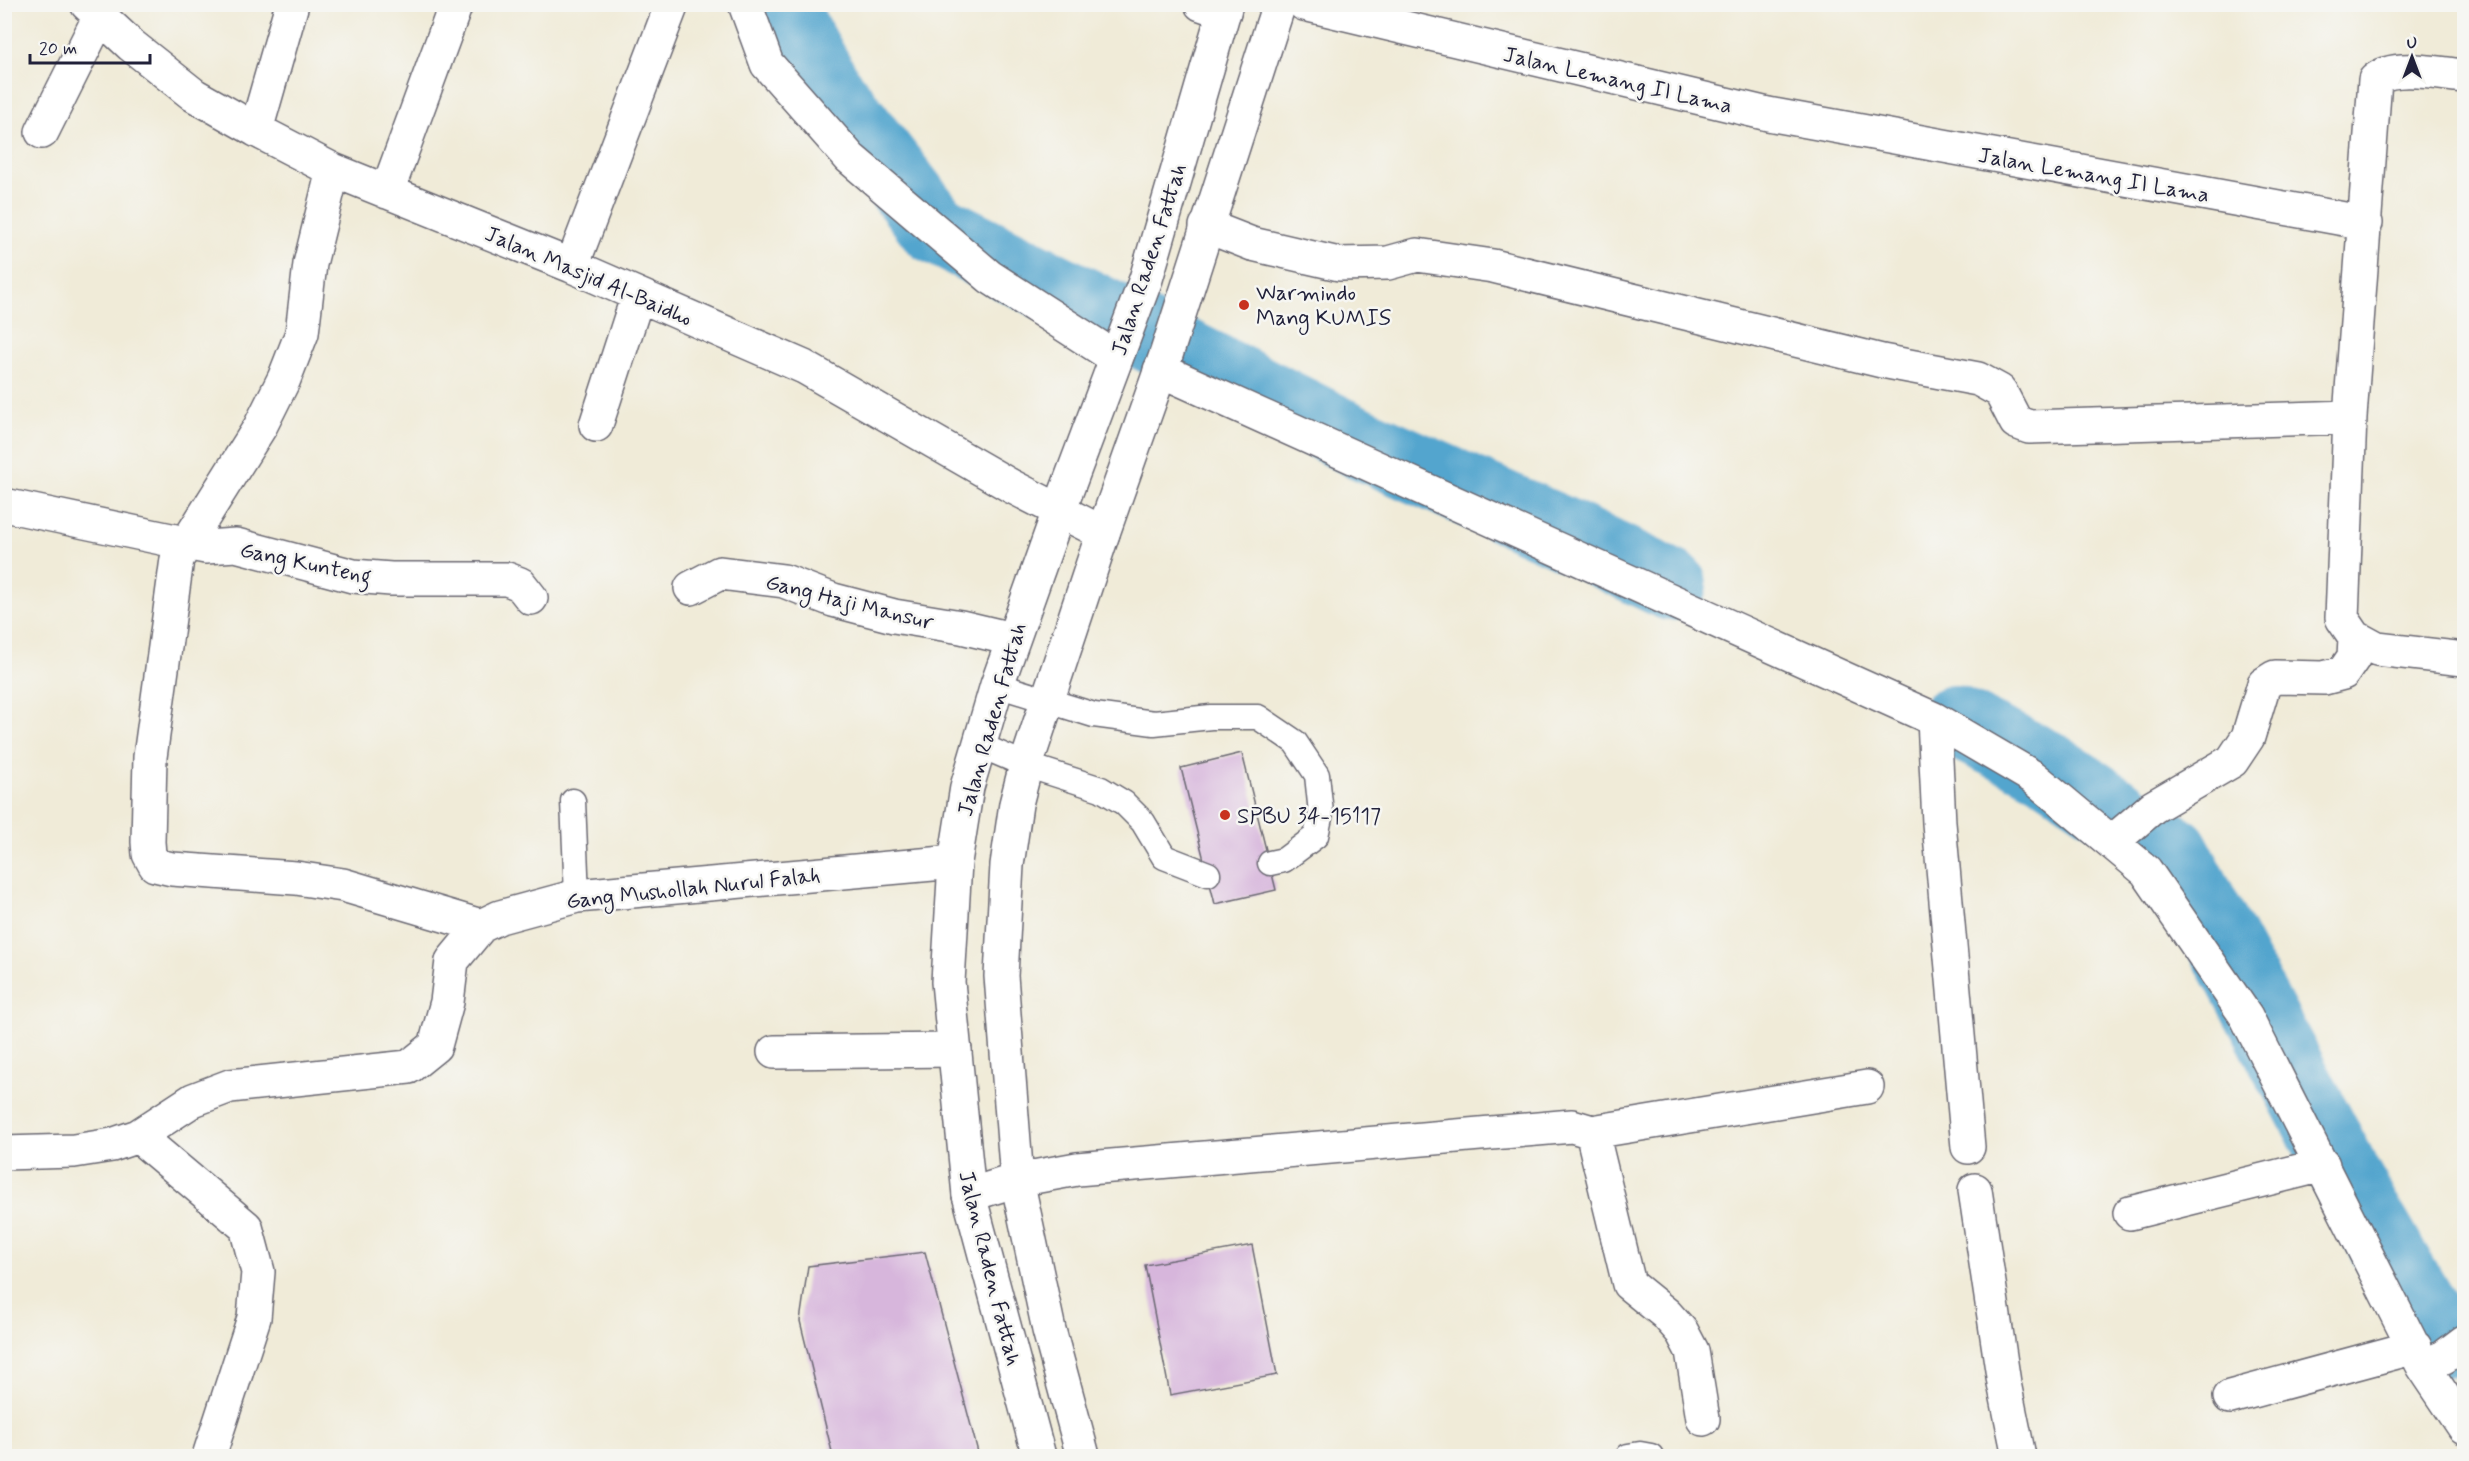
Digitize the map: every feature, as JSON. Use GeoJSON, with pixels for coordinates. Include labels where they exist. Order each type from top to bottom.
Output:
{"type":"FeatureCollection","features":[{"type":"Feature","properties":{"kind":"street"},"geometry":{"type":"LineString","coordinates":[[256,130],[292,4]]}},
{"type":"Feature","properties":{"kind":"street"},"geometry":{"type":"LineString","coordinates":[[387,192],[456,4]]}},
{"type":"Feature","properties":{"kind":"street"},"geometry":{"type":"LineString","coordinates":[[572,266],[672,4]]}},
{"type":"Feature","properties":{"kind":"street"},"geometry":{"type":"LineString","coordinates":[[745,4],[767,64],[850,158],[990,277],[1118,351]]}},
{"type":"Feature","properties":{"kind":"street","name":"Jalan Raden Fattah"},"geometry":{"type":"LineString","coordinates":[[1083,1456],[1049,1330],[1017,1180],[1001,976],[1007,865],[1016,804],[1026,765],[1163,362],[1279,4]]}},
{"type":"Feature","properties":{"kind":"street","name":"Jalan Lemang II Lama"},"geometry":{"type":"LineString","coordinates":[[1304,4],[1768,114],[2366,223]]}},
{"type":"Feature","properties":{"kind":"street","name":"Jalan Raden Fattah"},"geometry":{"type":"LineString","coordinates":[[1039,1456],[969,1195],[948,982],[955,861],[967,788],[1012,639],[1146,279],[1217,7]]}},
{"type":"Feature","properties":{"kind":"street"},"geometry":{"type":"LineString","coordinates":[[42,132],[93,10]]}},
{"type":"Feature","properties":{"kind":"street","name":"Jalan Masjid Al-Baidho"},"geometry":{"type":"LineString","coordinates":[[93,10],[131,45],[194,95],[333,170],[572,266],[804,367],[1011,486],[1103,533]]}},
{"type":"Feature","properties":{"kind":"street"},"geometry":{"type":"LineString","coordinates":[[2464,76],[2397,70],[2381,74],[2375,80],[2350,417],[2342,618],[2355,637],[2377,649],[2464,659]]}},
{"type":"Feature","properties":{"kind":"street"},"geometry":{"type":"LineString","coordinates":[[333,170],[310,264],[302,333],[284,379],[260,427],[177,559],[150,758],[149,854],[155,865],[172,869],[296,878],[343,885],[481,926]]}},
{"type":"Feature","properties":{"kind":"street"},"geometry":{"type":"LineString","coordinates":[[1206,226],[1252,244],[1339,264],[1388,263],[1417,255],[1493,266],[1882,360],[1978,379],[2000,391],[2016,422],[2029,427],[2350,417]]}},
{"type":"Feature","properties":{"kind":"street"},"geometry":{"type":"LineString","coordinates":[[596,424],[638,295]]}},
{"type":"Feature","properties":{"kind":"street"},"geometry":{"type":"LineString","coordinates":[[1163,362],[1934,719],[2034,777],[2117,838],[2146,871],[2246,1016],[2419,1356],[2464,1427]]}},
{"type":"Feature","properties":{"kind":"street","name":"Gang Kunteng"},"geometry":{"type":"LineString","coordinates":[[4,505],[206,547],[236,545],[352,576],[391,579],[507,579],[520,584],[531,598]]}},
{"type":"Feature","properties":{"kind":"street","name":"Gang Haji Mansur"},"geometry":{"type":"LineString","coordinates":[[691,588],[720,573],[784,581],[832,600],[894,616],[961,627],[1012,639]]}},
{"type":"Feature","properties":{"kind":"street"},"geometry":{"type":"LineString","coordinates":[[2117,838],[2153,807],[2232,761],[2248,737],[2265,684],[2275,677],[2324,678],[2343,673],[2354,657],[2355,637]]}},
{"type":"Feature","properties":{"kind":"street"},"geometry":{"type":"LineString","coordinates":[[1934,719],[1939,824],[1968,1147]]}},
{"type":"Feature","properties":{"kind":"street","name":"Gang Mushollah Nurul Falah"},"geometry":{"type":"LineString","coordinates":[[4,1153],[74,1151],[112,1145],[138,1136],[193,1100],[230,1086],[409,1067],[435,1046],[447,1002],[452,961],[481,926],[500,917],[577,896],[955,861]]}},
{"type":"Feature","properties":{"kind":"street"},"geometry":{"type":"LineString","coordinates":[[774,1052],[955,1050]]}},
{"type":"Feature","properties":{"kind":"street"},"geometry":{"type":"LineString","coordinates":[[969,1195],[1017,1180],[1077,1169],[1572,1126],[1592,1132],[1867,1087]]}},
{"type":"Feature","properties":{"kind":"street"},"geometry":{"type":"LineString","coordinates":[[1592,1132],[1629,1284],[1666,1314],[1682,1332],[1692,1350],[1703,1419]]}},
{"type":"Feature","properties":{"kind":"street"},"geometry":{"type":"LineString","coordinates":[[138,1136],[246,1227],[258,1272],[254,1318],[209,1456]]}},
{"type":"Feature","properties":{"kind":"street"},"geometry":{"type":"LineString","coordinates":[[2130,1213],[2323,1165]]}},
{"type":"Feature","properties":{"kind":"street"},"geometry":{"type":"LineString","coordinates":[[1975,1190],[2004,1383],[2019,1456]]}},
{"type":"Feature","properties":{"kind":"street"},"geometry":{"type":"LineString","coordinates":[[2230,1397],[2419,1356],[2444,1356],[2464,1342]]}},
{"type":"Feature","properties":{"kind":"lane"},"geometry":{"type":"LineString","coordinates":[[997,685],[1094,715],[1154,723],[1211,717],[1258,717],[1295,742],[1317,776],[1321,813],[1316,836],[1284,860],[1270,863]]}},
{"type":"Feature","properties":{"kind":"lane"},"geometry":{"type":"LineString","coordinates":[[979,746],[1026,765],[1101,789],[1143,822],[1164,857],[1208,874]]}},
{"type":"Feature","properties":{"kind":"lane"},"geometry":{"type":"LineString","coordinates":[[573,801],[577,896]]}},
{"type":"Feature","properties":{"kind":"lane"},"geometry":{"type":"LineString","coordinates":[[1628,1456],[1640,1454],[1650,1456]]}},
{"type":"Feature","properties":{"kind":"building","name":"SPBU 34-15117"},"geometry":{"type":"Polygon","coordinates":[[[1242,753],[1276,890],[1215,904],[1181,768],[1242,753]]]}},
{"type":"Feature","properties":{"kind":"building"},"geometry":{"type":"Polygon","coordinates":[[[1252,1245],[1277,1375],[1170,1395],[1145,1265],[1252,1245]]]}},
{"type":"Feature","properties":{"kind":"building"},"geometry":{"type":"Polygon","coordinates":[[[925,1252],[979,1456],[833,1456],[800,1321],[808,1266],[925,1252]]]}},
{"type":"Feature","properties":{"kind":"waterway"},"geometry":{"type":"LineString","coordinates":[[779,4],[828,90],[935,228],[1356,441],[1565,534],[1671,585]]}},
{"type":"Feature","properties":{"kind":"waterway"},"geometry":{"type":"LineString","coordinates":[[1954,721],[2045,765],[2174,851],[2364,1210],[2441,1342]]}},
{"type":"Feature","properties":{"kind":"place","name":"Warmindo Mang KUMIS"},"geometry":{"type":"Point","coordinates":[1244,305]}},
{"type":"Feature","properties":{"kind":"place","name":"SPBU 34-15117"},"geometry":{"type":"Point","coordinates":[1225,815]}}]}
